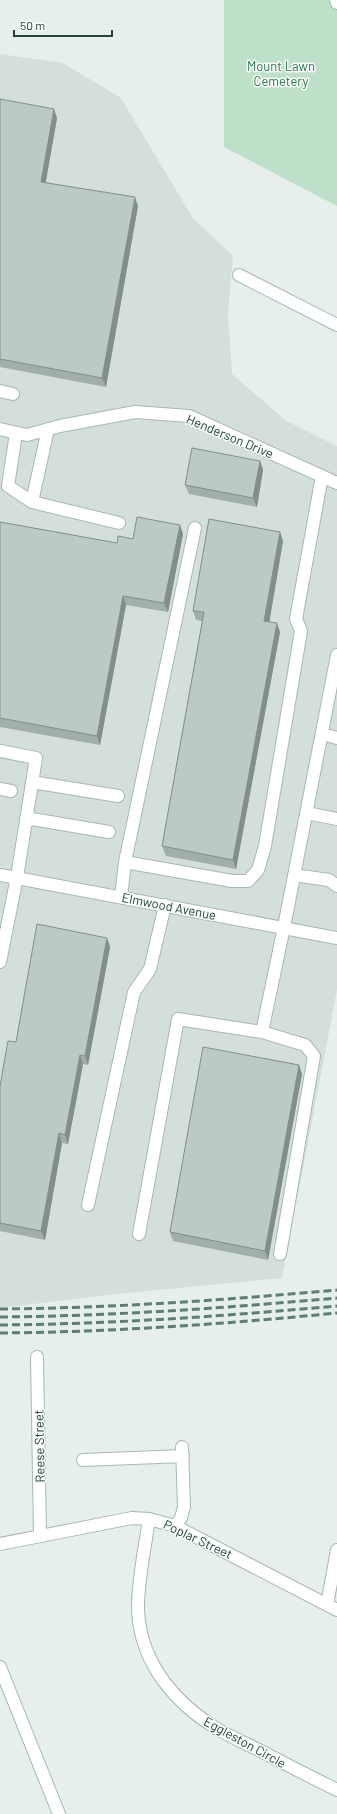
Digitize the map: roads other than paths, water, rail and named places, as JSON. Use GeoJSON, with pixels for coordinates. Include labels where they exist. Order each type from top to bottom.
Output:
{"type":"FeatureCollection","features":[{"type":"Feature","properties":{"kind":"street"},"geometry":{"type":"LineString","coordinates":[[239,275],[337,325]]}},
{"type":"Feature","properties":{"kind":"street"},"geometry":{"type":"LineString","coordinates":[[0,391],[13,394]]}},
{"type":"Feature","properties":{"kind":"street","name":"Henderson Drive"},"geometry":{"type":"LineString","coordinates":[[0,429],[27,435],[48,429],[135,412],[189,416],[337,483]]}},
{"type":"Feature","properties":{"kind":"street"},"geometry":{"type":"LineString","coordinates":[[32,502],[48,429]]}},
{"type":"Feature","properties":{"kind":"street"},"geometry":{"type":"LineString","coordinates":[[16,433],[8,486],[32,502],[119,523]]}},
{"type":"Feature","properties":{"kind":"street"},"geometry":{"type":"LineString","coordinates":[[125,862],[232,881],[248,881],[258,870],[265,846],[301,631],[296,619],[322,476]]}},
{"type":"Feature","properties":{"kind":"street"},"geometry":{"type":"LineString","coordinates":[[120,897],[125,862],[195,528]]}},
{"type":"Feature","properties":{"kind":"street"},"geometry":{"type":"LineString","coordinates":[[262,1032],[307,813],[337,655]]}},
{"type":"Feature","properties":{"kind":"street"},"geometry":{"type":"LineString","coordinates":[[322,734],[337,738]]}},
{"type":"Feature","properties":{"kind":"street"},"geometry":{"type":"LineString","coordinates":[[0,751],[36,758],[17,878],[0,962]]}},
{"type":"Feature","properties":{"kind":"street"},"geometry":{"type":"LineString","coordinates":[[32,782],[118,796]]}},
{"type":"Feature","properties":{"kind":"street"},"geometry":{"type":"LineString","coordinates":[[307,813],[337,819]]}},
{"type":"Feature","properties":{"kind":"street"},"geometry":{"type":"LineString","coordinates":[[26,818],[109,832]]}},
{"type":"Feature","properties":{"kind":"street","name":"Elmwood Avenue"},"geometry":{"type":"LineString","coordinates":[[0,875],[337,938]]}},
{"type":"Feature","properties":{"kind":"street"},"geometry":{"type":"LineString","coordinates":[[294,875],[329,880],[337,883]]}},
{"type":"Feature","properties":{"kind":"street"},"geometry":{"type":"LineString","coordinates":[[88,1205],[134,992],[150,969],[165,905]]}},
{"type":"Feature","properties":{"kind":"street"},"geometry":{"type":"LineString","coordinates":[[139,1234],[178,1019],[262,1032],[305,1045],[314,1056],[280,1254]]}},
{"type":"Feature","properties":{"kind":"street","name":"Reese Street"},"geometry":{"type":"LineString","coordinates":[[37,1357],[40,1535]]}},
{"type":"Feature","properties":{"kind":"street"},"geometry":{"type":"LineString","coordinates":[[83,1460],[182,1451],[184,1507],[181,1518],[175,1526]]}},
{"type":"Feature","properties":{"kind":"street","name":"Poplar Street"},"geometry":{"type":"LineString","coordinates":[[0,1544],[120,1520],[149,1519],[175,1526],[332,1607]]}},
{"type":"Feature","properties":{"kind":"street","name":"Eggleston Circle"},"geometry":{"type":"LineString","coordinates":[[149,1519],[138,1603],[140,1628],[146,1652],[159,1676],[173,1695],[191,1711],[212,1726],[337,1790]]}},
{"type":"Feature","properties":{"kind":"street"},"geometry":{"type":"LineString","coordinates":[[332,1607],[337,1550]]}},
{"type":"Feature","properties":{"kind":"street"},"geometry":{"type":"LineString","coordinates":[[0,1667],[59,1814]]}},
{"type":"Feature","properties":{"kind":"railway"},"geometry":{"type":"LineString","coordinates":[[0,1309],[169,1303],[337,1290]]}},
{"type":"Feature","properties":{"kind":"railway"},"geometry":{"type":"LineString","coordinates":[[0,1317],[169,1311],[337,1298]]}},
{"type":"Feature","properties":{"kind":"railway"},"geometry":{"type":"LineString","coordinates":[[0,1325],[169,1319],[337,1306]]}},
{"type":"Feature","properties":{"kind":"railway"},"geometry":{"type":"LineString","coordinates":[[0,1333],[169,1327],[337,1313]]}},
{"type":"Feature","properties":{"kind":"park label","name":"Mount Lawn Cemetery"},"geometry":{"type":"Point","coordinates":[281,74]}}]}
